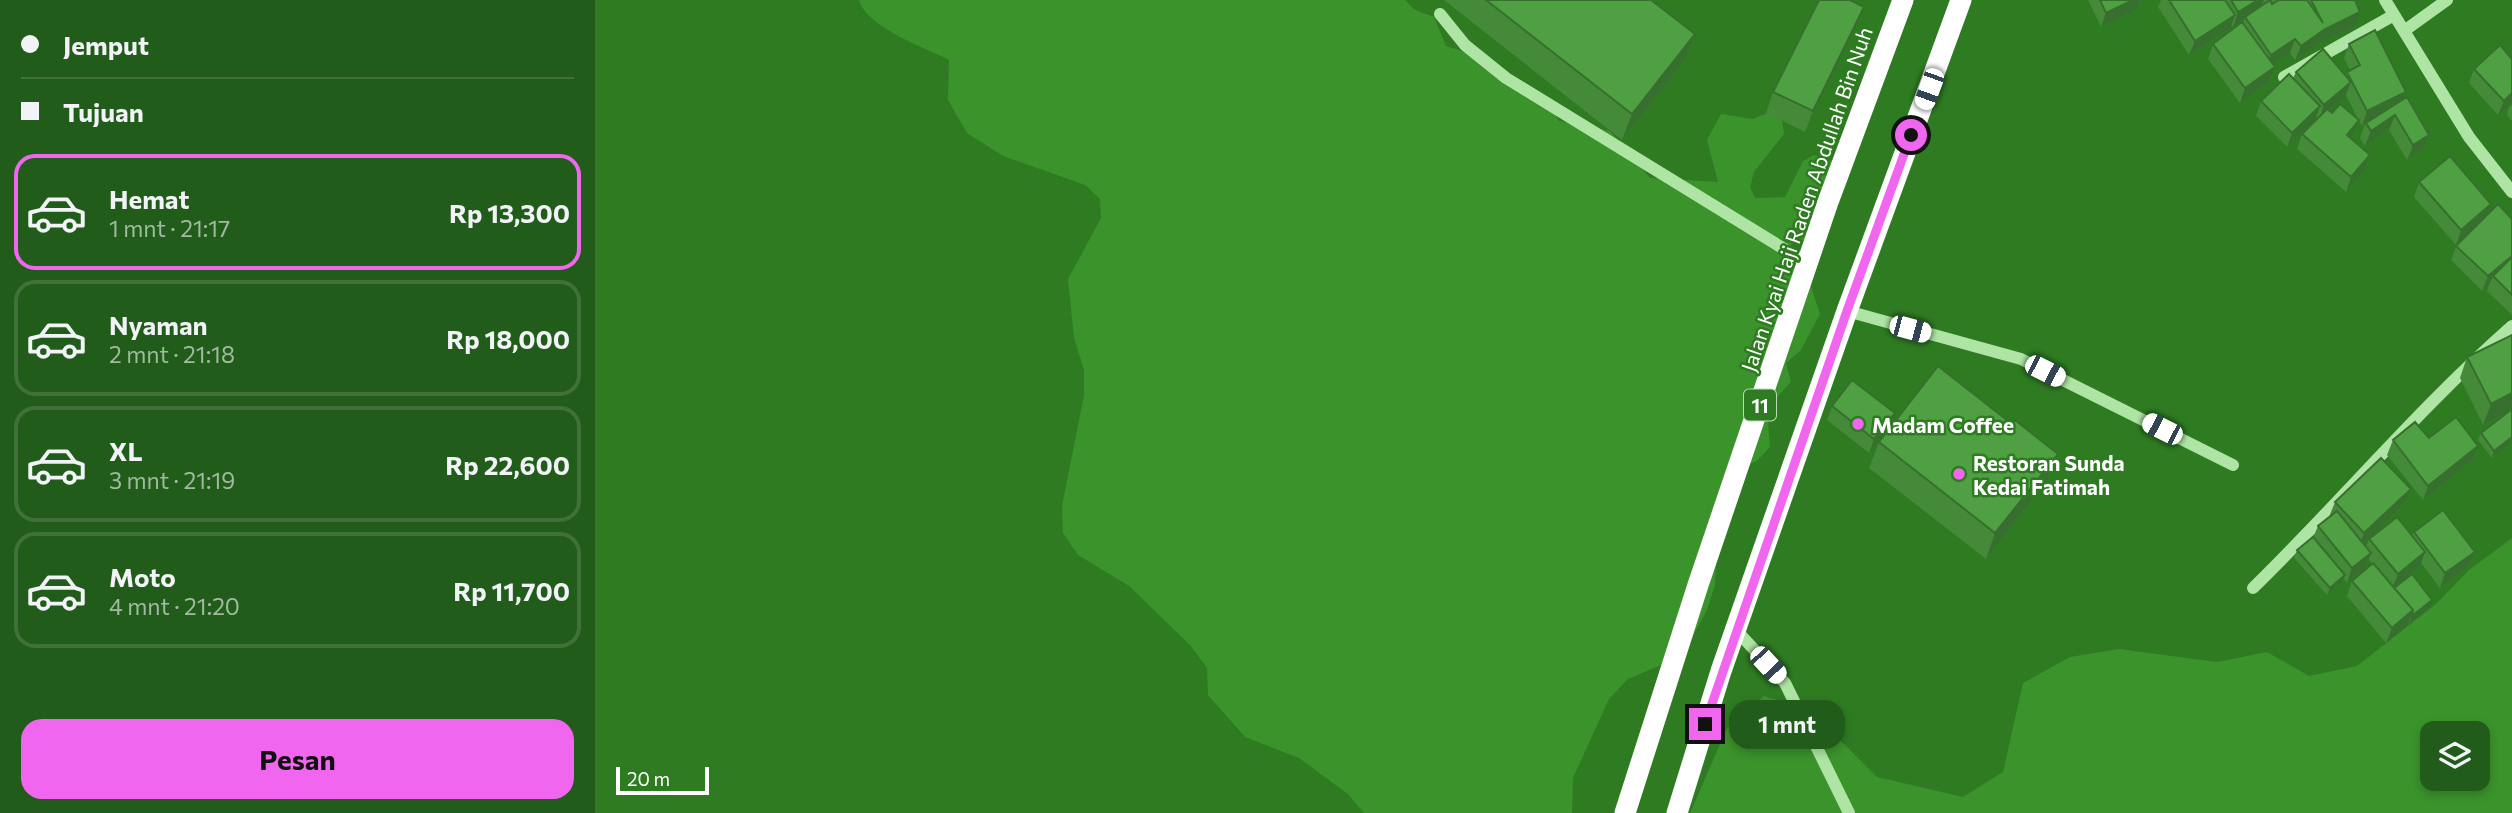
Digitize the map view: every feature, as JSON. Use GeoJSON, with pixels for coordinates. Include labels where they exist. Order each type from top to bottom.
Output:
{"type":"FeatureCollection","features":[{"type":"Feature","properties":{"kind":"highway","name":"Jalan Kyai Haji Raden Abdullah Bin Nuh"},"geometry":{"type":"LineString","coordinates":[[1625,813],[1698,585],[1807,263],[1903,0]]}},
{"type":"Feature","properties":{"kind":"highway","name":"11"},"geometry":{"type":"LineString","coordinates":[[1677,813],[1736,629],[1847,311],[1962,0]]}},
{"type":"Feature","properties":{"kind":"street"},"geometry":{"type":"LineString","coordinates":[[2385,0],[2469,137],[2512,192]]}},
{"type":"Feature","properties":{"kind":"street"},"geometry":{"type":"LineString","coordinates":[[2404,31],[2447,0]]}},
{"type":"Feature","properties":{"kind":"street"},"geometry":{"type":"LineString","coordinates":[[1440,14],[1465,45],[1506,78],[1807,263]]}},
{"type":"Feature","properties":{"kind":"street"},"geometry":{"type":"LineString","coordinates":[[2284,77],[2394,15]]}},
{"type":"Feature","properties":{"kind":"street"},"geometry":{"type":"LineString","coordinates":[[1847,311],[2021,359],[2233,465]]}},
{"type":"Feature","properties":{"kind":"street"},"geometry":{"type":"LineString","coordinates":[[2253,588],[2471,362],[2512,326]]}},
{"type":"Feature","properties":{"kind":"street"},"geometry":{"type":"LineString","coordinates":[[1736,629],[1785,682],[1849,813]]}},
{"type":"Feature","properties":{"kind":"green space"},"geometry":{"type":"Polygon","coordinates":[[[859,0],[1405,0],[1415,10],[1434,17],[1446,46],[1465,52],[1543,95],[1559,121],[1610,131],[1650,178],[1718,182],[1707,140],[1721,114],[1753,119],[1772,111],[1782,121],[1784,134],[1754,172],[1750,187],[1755,198],[1785,197],[1803,161],[1814,155],[1833,161],[1821,233],[1783,248],[1800,275],[1809,280],[1820,314],[1801,350],[1786,363],[1791,382],[1767,408],[1770,447],[1757,461],[1728,471],[1717,530],[1715,585],[1707,610],[1682,656],[1628,679],[1609,699],[1573,778],[1572,813],[1364,813],[1348,794],[1299,758],[1245,737],[1208,695],[1207,668],[1190,645],[1129,586],[1078,555],[1063,533],[1062,506],[1084,395],[1084,370],[1074,338],[1068,279],[1101,218],[1100,199],[1085,185],[1003,156],[967,133],[948,100],[949,60],[884,28],[864,10],[859,0]]]}},
{"type":"Feature","properties":{"kind":"green space"},"geometry":{"type":"Polygon","coordinates":[[[2512,538],[2512,813],[1690,813],[1727,728],[1764,696],[1810,710],[1877,777],[1963,797],[2003,772],[2023,683],[2070,657],[2119,649],[2217,662],[2267,652],[2309,676],[2357,666],[2436,604],[2469,570],[2512,538]]]}},
{"type":"Feature","properties":{"kind":"building"},"geometry":{"type":"Polygon","coordinates":[[[1486,0],[1651,0],[1695,34],[1632,114],[1486,0]]]}},
{"type":"Feature","properties":{"kind":"building"},"geometry":{"type":"Polygon","coordinates":[[[1819,0],[1850,0],[1864,7],[1813,111],[1773,92],[1819,0]]]}},
{"type":"Feature","properties":{"kind":"building"},"geometry":{"type":"Polygon","coordinates":[[[2100,0],[2133,0],[2106,13],[2100,0]]]}},
{"type":"Feature","properties":{"kind":"building"},"geometry":{"type":"Polygon","coordinates":[[[2169,0],[2225,0],[2235,15],[2195,41],[2169,0]]]}},
{"type":"Feature","properties":{"kind":"building"},"geometry":{"type":"Polygon","coordinates":[[[2231,0],[2258,0],[2238,12],[2231,0]]]}},
{"type":"Feature","properties":{"kind":"building"},"geometry":{"type":"Polygon","coordinates":[[[2270,0],[2272,4],[2279,0],[2307,0],[2323,23],[2311,0],[2355,0],[2360,12],[2325,29],[2301,46],[2295,39],[2271,55],[2245,17],[2270,0]]]}},
{"type":"Feature","properties":{"kind":"building"},"geometry":{"type":"Polygon","coordinates":[[[2242,22],[2275,67],[2245,88],[2213,44],[2242,22]]]}},
{"type":"Feature","properties":{"kind":"building"},"geometry":{"type":"Polygon","coordinates":[[[2375,30],[2406,92],[2367,111],[2347,72],[2360,65],[2349,44],[2375,30]]]}},
{"type":"Feature","properties":{"kind":"building"},"geometry":{"type":"Polygon","coordinates":[[[2500,45],[2512,59],[2512,93],[2504,101],[2474,69],[2500,45]]]}},
{"type":"Feature","properties":{"kind":"building"},"geometry":{"type":"Polygon","coordinates":[[[2323,49],[2351,82],[2324,105],[2296,72],[2323,49]]]}},
{"type":"Feature","properties":{"kind":"building"},"geometry":{"type":"Polygon","coordinates":[[[2289,74],[2320,106],[2292,133],[2261,101],[2289,74]]]}},
{"type":"Feature","properties":{"kind":"building"},"geometry":{"type":"Polygon","coordinates":[[[2407,97],[2429,135],[2413,145],[2395,115],[2371,131],[2366,123],[2407,97]]]}},
{"type":"Feature","properties":{"kind":"building"},"geometry":{"type":"Polygon","coordinates":[[[2340,104],[2359,120],[2347,135],[2370,155],[2351,177],[2302,134],[2327,109],[2332,113],[2340,104]]]}},
{"type":"Feature","properties":{"kind":"building"},"geometry":{"type":"Polygon","coordinates":[[[2450,156],[2491,204],[2461,230],[2419,182],[2450,156]]]}},
{"type":"Feature","properties":{"kind":"building"},"geometry":{"type":"Polygon","coordinates":[[[2498,204],[2512,219],[2512,256],[2488,276],[2456,246],[2498,204]]]}},
{"type":"Feature","properties":{"kind":"building"},"geometry":{"type":"Polygon","coordinates":[[[2512,257],[2512,295],[2493,276],[2512,257]]]}},
{"type":"Feature","properties":{"kind":"building"},"geometry":{"type":"Polygon","coordinates":[[[2512,335],[2512,393],[2491,404],[2467,357],[2512,335]]]}},
{"type":"Feature","properties":{"kind":"building","name":"Restoran Sunda Kedai Fatimah"},"geometry":{"type":"Polygon","coordinates":[[[1938,366],[2012,424],[2015,420],[2058,454],[1995,533],[1879,442],[1938,366]]]}},
{"type":"Feature","properties":{"kind":"building"},"geometry":{"type":"Polygon","coordinates":[[[1852,380],[1895,413],[1874,439],[1832,406],[1852,380]]]}},
{"type":"Feature","properties":{"kind":"building"},"geometry":{"type":"Polygon","coordinates":[[[2512,409],[2512,437],[2494,451],[2481,433],[2512,409]]]}},
{"type":"Feature","properties":{"kind":"building"},"geometry":{"type":"Polygon","coordinates":[[[2456,417],[2478,446],[2428,486],[2393,440],[2415,422],[2429,438],[2456,417]]]}},
{"type":"Feature","properties":{"kind":"building"},"geometry":{"type":"Polygon","coordinates":[[[2381,458],[2411,489],[2364,533],[2335,502],[2381,458]]]}},
{"type":"Feature","properties":{"kind":"building"},"geometry":{"type":"Polygon","coordinates":[[[2443,510],[2475,552],[2445,573],[2414,532],[2443,510]]]}},
{"type":"Feature","properties":{"kind":"building"},"geometry":{"type":"Polygon","coordinates":[[[2337,511],[2371,553],[2352,568],[2318,526],[2337,511]]]}},
{"type":"Feature","properties":{"kind":"building"},"geometry":{"type":"Polygon","coordinates":[[[2397,517],[2425,552],[2398,574],[2369,539],[2397,517]]]}},
{"type":"Feature","properties":{"kind":"building"},"geometry":{"type":"Polygon","coordinates":[[[2313,537],[2345,575],[2330,588],[2297,550],[2313,537]]]}},
{"type":"Feature","properties":{"kind":"building"},"geometry":{"type":"Polygon","coordinates":[[[2373,563],[2413,610],[2392,628],[2352,581],[2373,563]]]}},
{"type":"Feature","properties":{"kind":"building"},"geometry":{"type":"Polygon","coordinates":[[[2412,574],[2432,600],[2412,616],[2413,610],[2394,588],[2412,574]]]}},
{"type":"Feature","properties":{"kind":"place","name":"Madam Coffee"},"geometry":{"type":"Point","coordinates":[1858,424]}},
{"type":"Feature","properties":{"kind":"place","name":"Restoran Sunda Kedai Fatimah"},"geometry":{"type":"Point","coordinates":[1959,474]}},
{"type":"Feature","properties":{"kind":"route"},"geometry":{"type":"LineString","coordinates":[[1705,724],[1721,671],[1911,135]]}}]}
